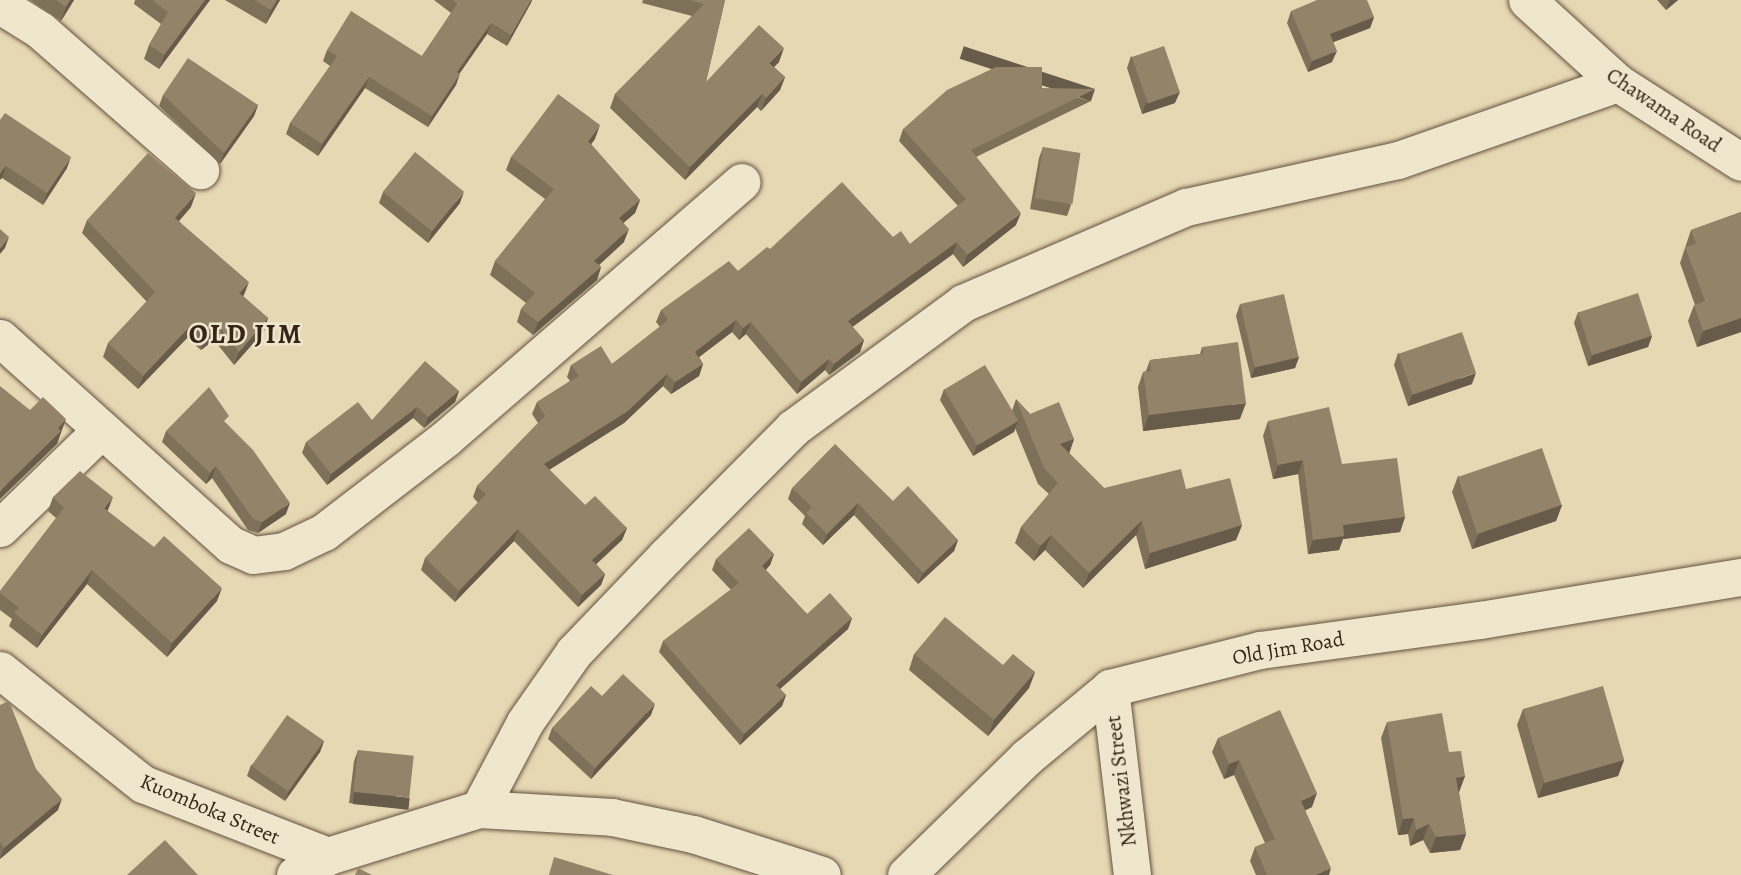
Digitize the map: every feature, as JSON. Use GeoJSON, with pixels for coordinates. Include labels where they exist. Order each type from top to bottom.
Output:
{"type":"FeatureCollection","features":[{"type":"Feature","properties":{"kind":"street","name":"Chawama Road"},"geometry":{"type":"LineString","coordinates":[[1527,0],[1618,83],[1741,162]]}},
{"type":"Feature","properties":{"kind":"street"},"geometry":{"type":"LineString","coordinates":[[0,5],[40,30],[200,170]]}},
{"type":"Feature","properties":{"kind":"street"},"geometry":{"type":"LineString","coordinates":[[479,808],[525,722],[575,652],[666,556],[793,428],[963,303],[1186,207],[1398,160],[1618,83]]}},
{"type":"Feature","properties":{"kind":"street"},"geometry":{"type":"LineString","coordinates":[[0,338],[100,432],[231,545],[253,555],[284,551],[324,532],[446,438],[742,182]]}},
{"type":"Feature","properties":{"kind":"street"},"geometry":{"type":"LineString","coordinates":[[0,528],[100,432]]}},
{"type":"Feature","properties":{"kind":"street","name":"Old Jim Road"},"geometry":{"type":"LineString","coordinates":[[906,875],[1027,757],[1110,688],[1260,650],[1480,620],[1741,577]]}},
{"type":"Feature","properties":{"kind":"street","name":"Kuomboka Street"},"geometry":{"type":"LineString","coordinates":[[0,670],[143,784],[328,856]]}},
{"type":"Feature","properties":{"kind":"street","name":"Nkhwazi Street"},"geometry":{"type":"LineString","coordinates":[[1110,688],[1132,875]]}},
{"type":"Feature","properties":{"kind":"street"},"geometry":{"type":"LineString","coordinates":[[295,875],[328,856],[479,808],[612,817],[693,834],[822,875]]}},
{"type":"Feature","properties":{"kind":"building"},"geometry":{"type":"Polygon","coordinates":[[[56,0],[70,0],[66,7],[56,0]]]}},
{"type":"Feature","properties":{"kind":"building"},"geometry":{"type":"Polygon","coordinates":[[[152,0],[205,0],[164,55],[149,45],[168,12],[152,0]]]}},
{"type":"Feature","properties":{"kind":"building"},"geometry":{"type":"Polygon","coordinates":[[[254,0],[277,0],[271,10],[254,0]]]}},
{"type":"Feature","properties":{"kind":"building"},"geometry":{"type":"Polygon","coordinates":[[[453,0],[531,0],[511,35],[491,23],[457,72],[460,74],[432,116],[369,77],[322,144],[290,123],[337,56],[327,50],[351,11],[422,56],[457,4],[453,0]]]}},
{"type":"Feature","properties":{"kind":"building"},"geometry":{"type":"Polygon","coordinates":[[[689,0],[725,0],[706,82],[759,25],[784,48],[769,63],[785,77],[766,98],[762,94],[690,167],[615,94],[704,4],[689,0]]]}},
{"type":"Feature","properties":{"kind":"building"},"geometry":{"type":"Polygon","coordinates":[[[1317,0],[1367,0],[1374,17],[1330,34],[1337,51],[1312,61],[1291,11],[1317,0]]]}},
{"type":"Feature","properties":{"kind":"building"},"geometry":{"type":"Polygon","coordinates":[[[1164,46],[1180,92],[1148,103],[1132,57],[1164,46]]]}},
{"type":"Feature","properties":{"kind":"building"},"geometry":{"type":"Polygon","coordinates":[[[188,58],[258,105],[224,153],[163,95],[188,58]]]}},
{"type":"Feature","properties":{"kind":"building"},"geometry":{"type":"Polygon","coordinates":[[[996,67],[1042,67],[1042,88],[1095,89],[971,150],[1021,213],[967,255],[957,242],[848,321],[864,340],[834,364],[829,359],[801,382],[751,322],[743,328],[736,320],[695,352],[703,364],[675,382],[667,374],[628,411],[544,464],[585,505],[595,496],[627,528],[592,560],[605,574],[582,595],[518,529],[459,591],[425,558],[486,494],[477,486],[545,416],[537,402],[579,376],[571,365],[601,346],[612,364],[668,320],[661,310],[729,261],[738,271],[767,247],[770,249],[842,182],[893,237],[901,231],[910,244],[966,199],[903,129],[947,90],[996,67]]]}},
{"type":"Feature","properties":{"kind":"building"},"geometry":{"type":"Polygon","coordinates":[[[558,94],[600,125],[588,141],[640,200],[619,218],[629,229],[594,261],[601,267],[538,322],[521,309],[535,293],[495,261],[554,189],[511,157],[558,94]]]}},
{"type":"Feature","properties":{"kind":"building"},"geometry":{"type":"Polygon","coordinates":[[[5,113],[71,157],[47,193],[6,166],[0,173],[0,120],[5,113]]]}},
{"type":"Feature","properties":{"kind":"building"},"geometry":{"type":"Polygon","coordinates":[[[1043,147],[1081,153],[1072,204],[1035,198],[1043,147]]]}},
{"type":"Feature","properties":{"kind":"building"},"geometry":{"type":"Polygon","coordinates":[[[415,152],[464,192],[432,231],[383,192],[415,152]]]}},
{"type":"Feature","properties":{"kind":"building"},"geometry":{"type":"Polygon","coordinates":[[[148,153],[196,193],[175,218],[249,282],[239,293],[268,318],[239,352],[219,326],[206,336],[192,324],[143,376],[108,343],[155,292],[87,220],[148,153]]]}},
{"type":"Feature","properties":{"kind":"building"},"geometry":{"type":"Polygon","coordinates":[[[1741,212],[1741,318],[1703,331],[1694,305],[1705,301],[1685,247],[1696,244],[1691,230],[1741,212]]]}},
{"type":"Feature","properties":{"kind":"building"},"geometry":{"type":"Polygon","coordinates":[[[0,229],[9,237],[0,248],[0,229]]]}},
{"type":"Feature","properties":{"kind":"building"},"geometry":{"type":"Polygon","coordinates":[[[1638,293],[1652,336],[1592,355],[1578,312],[1638,293]]]}},
{"type":"Feature","properties":{"kind":"building"},"geometry":{"type":"Polygon","coordinates":[[[1284,294],[1299,357],[1255,367],[1240,304],[1284,294]]]}},
{"type":"Feature","properties":{"kind":"building"},"geometry":{"type":"Polygon","coordinates":[[[1462,332],[1476,373],[1413,394],[1399,354],[1462,332]]]}},
{"type":"Feature","properties":{"kind":"building"},"geometry":{"type":"Polygon","coordinates":[[[1238,342],[1246,403],[1149,415],[1143,372],[1151,371],[1150,360],[1203,354],[1202,347],[1238,342]]]}},
{"type":"Feature","properties":{"kind":"building"},"geometry":{"type":"Polygon","coordinates":[[[425,361],[459,391],[428,417],[417,407],[331,474],[306,442],[358,402],[372,420],[425,361]]]}},
{"type":"Feature","properties":{"kind":"building"},"geometry":{"type":"Polygon","coordinates":[[[985,365],[1018,421],[977,445],[944,390],[985,365]]]}},
{"type":"Feature","properties":{"kind":"building"},"geometry":{"type":"Polygon","coordinates":[[[0,386],[30,410],[43,397],[66,419],[58,428],[61,431],[0,491],[0,386]]]}},
{"type":"Feature","properties":{"kind":"building"},"geometry":{"type":"Polygon","coordinates":[[[209,387],[229,416],[224,421],[253,450],[290,503],[262,522],[253,519],[216,466],[210,473],[166,431],[209,387]]]}},
{"type":"Feature","properties":{"kind":"building"},"geometry":{"type":"Polygon","coordinates":[[[1016,399],[1030,414],[1059,402],[1074,439],[1060,444],[1104,488],[1181,469],[1186,489],[1230,478],[1242,525],[1150,553],[1142,520],[1089,573],[1051,535],[1040,546],[1021,527],[1058,483],[1044,468],[1016,399]]]}},
{"type":"Feature","properties":{"kind":"building"},"geometry":{"type":"Polygon","coordinates":[[[1329,407],[1342,464],[1397,458],[1405,517],[1343,525],[1344,536],[1313,540],[1303,460],[1278,465],[1268,421],[1329,407]]]}},
{"type":"Feature","properties":{"kind":"building"},"geometry":{"type":"Polygon","coordinates":[[[835,444],[893,501],[908,486],[958,540],[923,573],[858,503],[827,534],[806,513],[812,507],[792,488],[835,444]]]}},
{"type":"Feature","properties":{"kind":"building"},"geometry":{"type":"Polygon","coordinates":[[[1542,448],[1562,505],[1477,534],[1458,477],[1542,448]]]}},
{"type":"Feature","properties":{"kind":"building"},"geometry":{"type":"Polygon","coordinates":[[[80,471],[113,497],[104,508],[154,547],[164,536],[222,588],[172,643],[92,570],[42,635],[14,613],[19,608],[0,593],[64,508],[53,497],[80,471]]]}},
{"type":"Feature","properties":{"kind":"building"},"geometry":{"type":"Polygon","coordinates":[[[749,528],[774,554],[762,566],[807,614],[830,593],[852,618],[776,685],[786,695],[744,734],[663,641],[739,583],[716,559],[749,528]]]}},
{"type":"Feature","properties":{"kind":"building"},"geometry":{"type":"Polygon","coordinates":[[[945,617],[1003,665],[1013,654],[1035,672],[994,720],[914,654],[945,617]]]}},
{"type":"Feature","properties":{"kind":"building"},"geometry":{"type":"Polygon","coordinates":[[[623,674],[655,704],[595,768],[552,728],[591,686],[602,696],[623,674]]]}},
{"type":"Feature","properties":{"kind":"building"},"geometry":{"type":"Polygon","coordinates":[[[1603,686],[1624,760],[1544,783],[1523,709],[1603,686]]]}},
{"type":"Feature","properties":{"kind":"building"},"geometry":{"type":"Polygon","coordinates":[[[9,701],[36,769],[62,799],[4,848],[0,842],[0,705],[9,701]]]}},
{"type":"Feature","properties":{"kind":"building"},"geometry":{"type":"Polygon","coordinates":[[[1280,710],[1317,793],[1301,801],[1331,868],[1316,875],[1267,875],[1255,847],[1275,839],[1239,760],[1229,764],[1218,738],[1280,710]]]}},
{"type":"Feature","properties":{"kind":"building"},"geometry":{"type":"Polygon","coordinates":[[[1442,713],[1449,752],[1461,751],[1465,776],[1456,778],[1466,834],[1436,837],[1429,824],[1416,830],[1414,818],[1403,819],[1387,722],[1442,713]]]}},
{"type":"Feature","properties":{"kind":"building"},"geometry":{"type":"Polygon","coordinates":[[[287,715],[324,741],[288,792],[251,766],[287,715]]]}},
{"type":"Feature","properties":{"kind":"building"},"geometry":{"type":"Polygon","coordinates":[[[358,750],[414,756],[409,798],[354,792],[358,750]]]}},
{"type":"Feature","properties":{"kind":"building"},"geometry":{"type":"Polygon","coordinates":[[[165,840],[198,875],[127,875],[165,840]]]}},
{"type":"Feature","properties":{"kind":"building"},"geometry":{"type":"Polygon","coordinates":[[[554,857],[613,875],[549,875],[554,857]]]}},
{"type":"Feature","properties":{"kind":"building"},"geometry":{"type":"Polygon","coordinates":[[[358,868],[372,875],[355,875],[358,868]]]}},
{"type":"Feature","properties":{"kind":"district","name":"OLD JIM"},"geometry":{"type":"Point","coordinates":[246,334]}}]}
